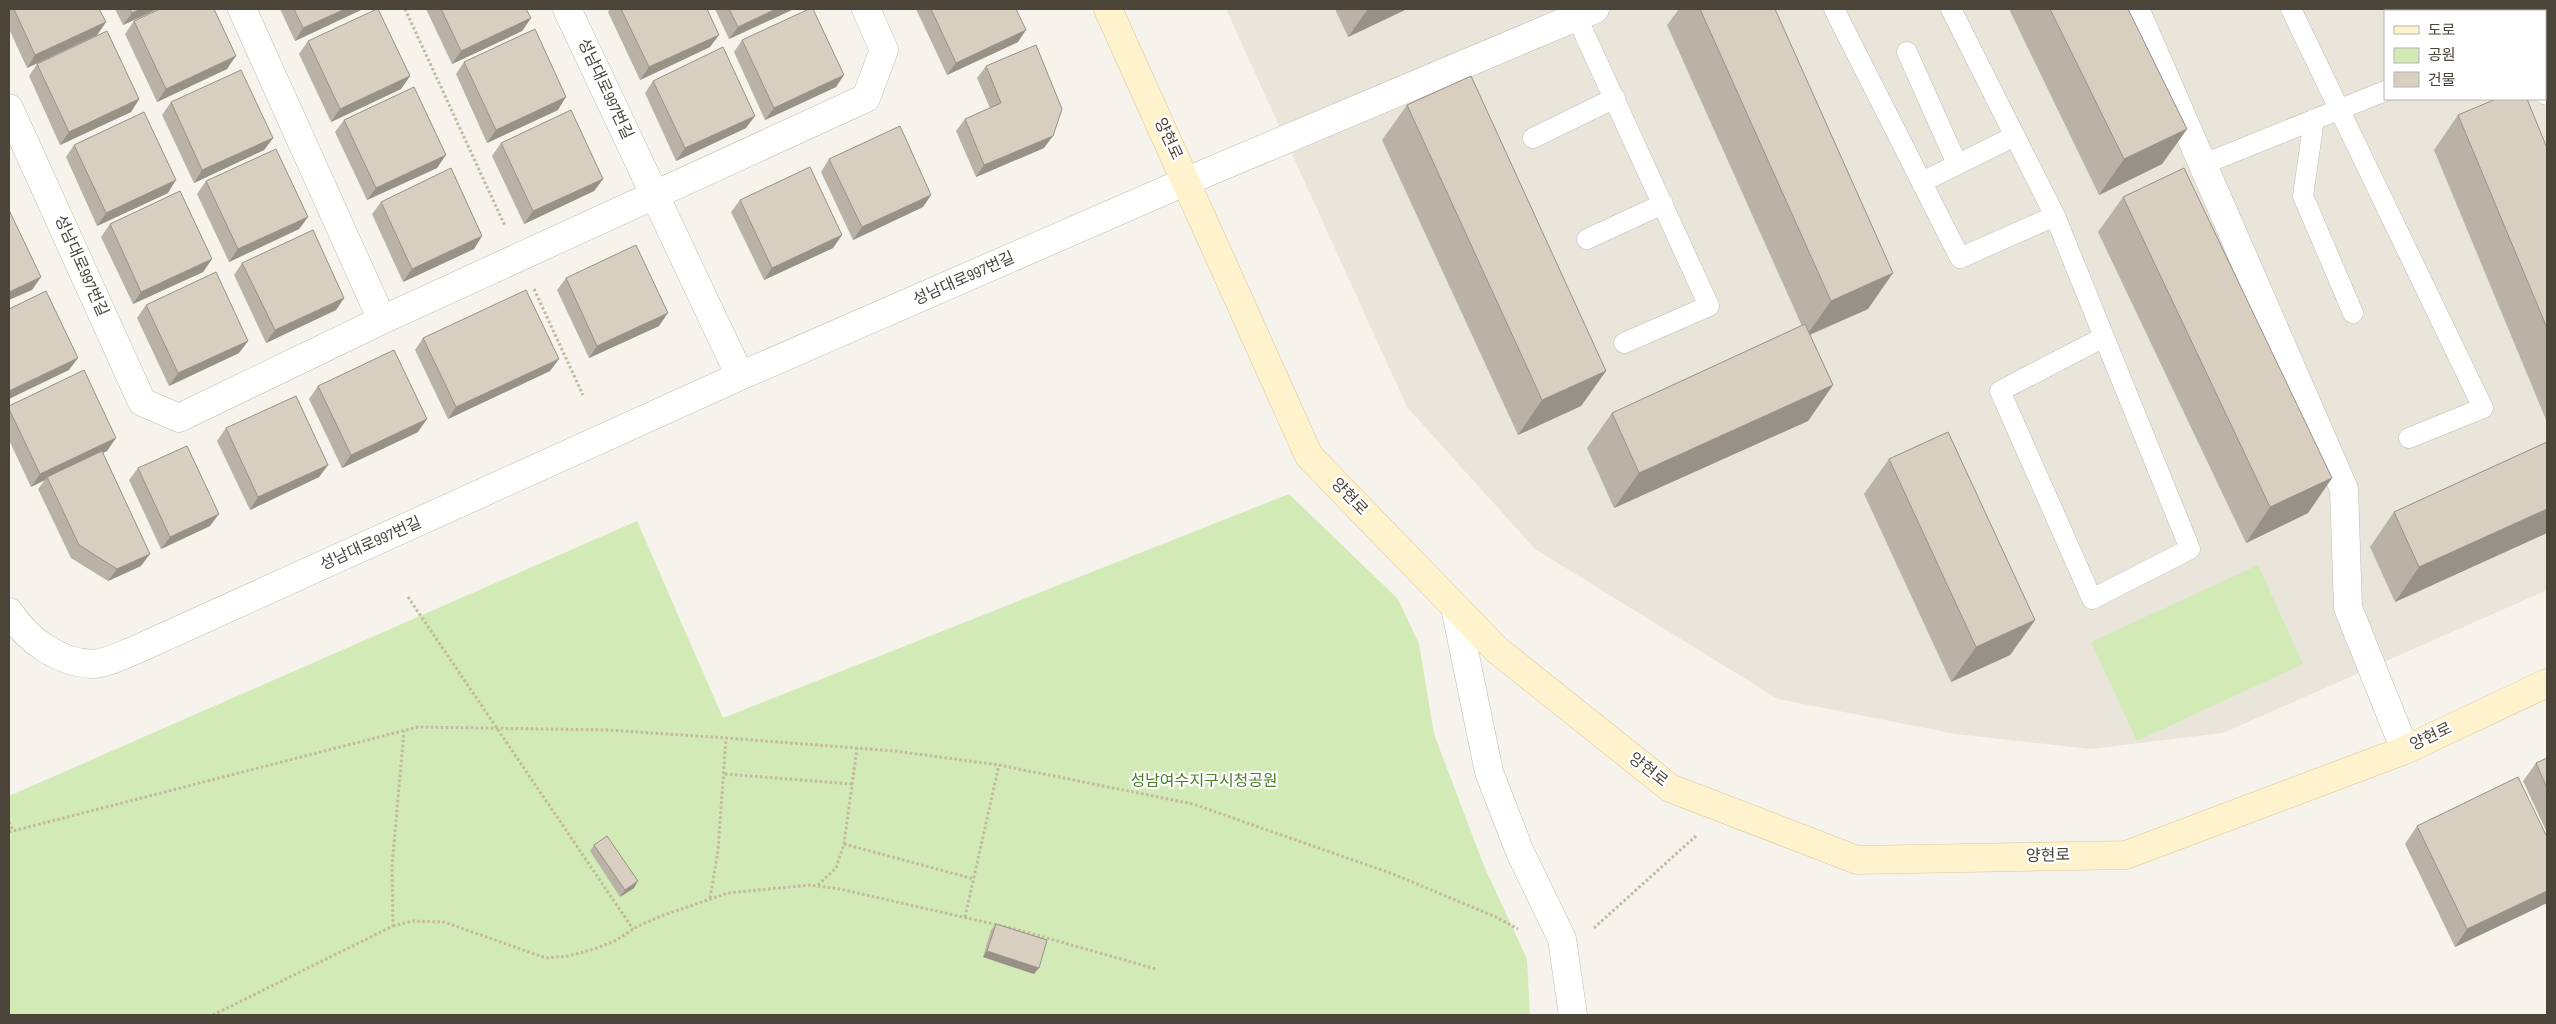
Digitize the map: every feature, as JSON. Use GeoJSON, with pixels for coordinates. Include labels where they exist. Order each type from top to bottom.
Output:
{"type":"FeatureCollection","features":[{"type":"Feature","properties":{"kind":"main road","name":"양현로"},"geometry":{"type":"LineString","coordinates":[[1108,9],[1188,181],[1310,456],[1496,650],[1670,788],[1857,860],[2126,855],[2405,750],[2547,683]]}},
{"type":"Feature","properties":{"kind":"street"},"geometry":{"type":"LineString","coordinates":[[242,9],[382,320]]}},
{"type":"Feature","properties":{"kind":"street","name":"성남대로997번길"},"geometry":{"type":"LineString","coordinates":[[567,9],[740,376]]}},
{"type":"Feature","properties":{"kind":"street","name":"성남대로997번길"},"geometry":{"type":"LineString","coordinates":[[9,108],[142,402],[179,418],[382,320],[866,98],[884,50],[866,9]]}},
{"type":"Feature","properties":{"kind":"street"},"geometry":{"type":"LineString","coordinates":[[2135,9],[2344,488],[2348,608],[2405,750]]}},
{"type":"Feature","properties":{"kind":"street","name":"성남대로997번길"},"geometry":{"type":"LineString","coordinates":[[9,612],[36,644],[64,658],[94,664],[134,651],[740,376],[1581,11]]}},
{"type":"Feature","properties":{"kind":"street"},"geometry":{"type":"LineString","coordinates":[[1455,607],[1489,772],[1520,852],[1562,939],[1573,1015]]}},
{"type":"Feature","properties":{"kind":"lane"},"geometry":{"type":"LineString","coordinates":[[1835,9],[1960,258],[2055,216]]}},
{"type":"Feature","properties":{"kind":"lane"},"geometry":{"type":"LineString","coordinates":[[1951,9],[2055,216],[2190,549],[2092,599],[2000,390],[2104,337]]}},
{"type":"Feature","properties":{"kind":"lane"},"geometry":{"type":"LineString","coordinates":[[2291,9],[2483,408],[2409,438]]}},
{"type":"Feature","properties":{"kind":"lane"},"geometry":{"type":"LineString","coordinates":[[1581,11],[1615,98],[1709,306],[1624,343]]}},
{"type":"Feature","properties":{"kind":"lane"},"geometry":{"type":"LineString","coordinates":[[1907,52],[1957,164]]}},
{"type":"Feature","properties":{"kind":"lane"},"geometry":{"type":"LineString","coordinates":[[2204,164],[2384,91]]}},
{"type":"Feature","properties":{"kind":"lane"},"geometry":{"type":"LineString","coordinates":[[1533,138],[1615,98]]}},
{"type":"Feature","properties":{"kind":"lane"},"geometry":{"type":"LineString","coordinates":[[2314,120],[2303,196],[2353,313]]}},
{"type":"Feature","properties":{"kind":"lane"},"geometry":{"type":"LineString","coordinates":[[1922,182],[2015,136]]}},
{"type":"Feature","properties":{"kind":"lane"},"geometry":{"type":"LineString","coordinates":[[1587,239],[1663,204]]}},
{"type":"Feature","properties":{"kind":"path"},"geometry":{"type":"LineString","coordinates":[[405,9],[583,394]]}},
{"type":"Feature","properties":{"kind":"path"},"geometry":{"type":"LineString","coordinates":[[408,598],[634,929]]}},
{"type":"Feature","properties":{"kind":"path"},"geometry":{"type":"LineString","coordinates":[[9,822],[11,831],[418,727],[608,730],[857,748],[999,764],[1194,804],[1402,877],[1496,917],[1564,955],[1697,834]]}},
{"type":"Feature","properties":{"kind":"path"},"geometry":{"type":"LineString","coordinates":[[393,926],[392,866],[404,731]]}},
{"type":"Feature","properties":{"kind":"path"},"geometry":{"type":"LineString","coordinates":[[710,898],[718,852],[725,774],[726,738]]}},
{"type":"Feature","properties":{"kind":"path"},"geometry":{"type":"LineString","coordinates":[[818,886],[836,868],[844,844],[857,748]]}},
{"type":"Feature","properties":{"kind":"path"},"geometry":{"type":"LineString","coordinates":[[965,917],[999,764]]}},
{"type":"Feature","properties":{"kind":"path"},"geometry":{"type":"LineString","coordinates":[[725,774],[852,784]]}},
{"type":"Feature","properties":{"kind":"path"},"geometry":{"type":"LineString","coordinates":[[844,844],[974,878]]}},
{"type":"Feature","properties":{"kind":"path"},"geometry":{"type":"LineString","coordinates":[[213,1015],[393,926],[413,922],[444,922],[546,958],[568,956],[615,941],[634,929],[710,898],[728,893],[775,886],[818,886],[965,917],[1015,929],[1156,970]]}},
{"type":"Feature","properties":{"kind":"shaded area"},"geometry":{"type":"Polygon","coordinates":[[[1226,9],[2547,9],[2547,590],[2223,733],[2091,749],[1956,734],[1778,699],[1535,549],[1407,407],[1226,9]]]}},
{"type":"Feature","properties":{"kind":"green space","name":"성남여수지구시청공원"},"geometry":{"type":"Polygon","coordinates":[[[1289,494],[1398,599],[1419,644],[1434,734],[1484,866],[1527,959],[1530,1015],[9,1015],[9,796],[637,521],[723,718],[1289,494]]]}},
{"type":"Feature","properties":{"kind":"green space"},"geometry":{"type":"Polygon","coordinates":[[[2258,565],[2303,664],[2137,741],[2091,642],[2258,565]]]}},
{"type":"Feature","properties":{"kind":"building"},"geometry":{"type":"Polygon","coordinates":[[[14,9],[99,9],[106,22],[35,55],[14,9]]]}},
{"type":"Feature","properties":{"kind":"building"},"geometry":{"type":"Polygon","coordinates":[[[130,9],[140,9],[132,13],[130,9]]]}},
{"type":"Feature","properties":{"kind":"building"},"geometry":{"type":"Polygon","coordinates":[[[160,9],[214,9],[236,56],[166,89],[134,21],[160,9]]]}},
{"type":"Feature","properties":{"kind":"building"},"geometry":{"type":"Polygon","coordinates":[[[294,9],[345,9],[303,28],[294,9]]]}},
{"type":"Feature","properties":{"kind":"building"},"geometry":{"type":"Polygon","coordinates":[[[377,9],[410,76],[340,109],[308,41],[377,9]]]}},
{"type":"Feature","properties":{"kind":"building"},"geometry":{"type":"Polygon","coordinates":[[[441,9],[526,9],[531,18],[461,51],[441,9]]]}},
{"type":"Feature","properties":{"kind":"building"},"geometry":{"type":"Polygon","coordinates":[[[621,9],[707,9],[719,35],[649,67],[621,9]]]}},
{"type":"Feature","properties":{"kind":"building"},"geometry":{"type":"Polygon","coordinates":[[[729,9],[776,9],[738,27],[729,9]]]}},
{"type":"Feature","properties":{"kind":"building"},"geometry":{"type":"Polygon","coordinates":[[[809,9],[813,9],[844,75],[774,108],[742,40],[809,9]]]}},
{"type":"Feature","properties":{"kind":"building"},"geometry":{"type":"Polygon","coordinates":[[[931,9],[1016,9],[1026,30],[956,63],[931,9]]]}},
{"type":"Feature","properties":{"kind":"building"},"geometry":{"type":"Polygon","coordinates":[[[1700,9],[1775,9],[1893,273],[1831,301],[1700,9]]]}},
{"type":"Feature","properties":{"kind":"building"},"geometry":{"type":"Polygon","coordinates":[[[2050,9],[2128,9],[2187,129],[2124,159],[2050,9]]]}},
{"type":"Feature","properties":{"kind":"building"},"geometry":{"type":"Polygon","coordinates":[[[535,29],[566,97],[496,130],[464,62],[535,29]]]}},
{"type":"Feature","properties":{"kind":"building"},"geometry":{"type":"Polygon","coordinates":[[[107,31],[139,99],[69,132],[37,64],[107,31]]]}},
{"type":"Feature","properties":{"kind":"building"},"geometry":{"type":"Polygon","coordinates":[[[1036,45],[1062,109],[1053,136],[984,165],[965,119],[1001,103],[986,66],[1036,45]]]}},
{"type":"Feature","properties":{"kind":"building"},"geometry":{"type":"Polygon","coordinates":[[[723,47],[755,116],[685,148],[653,81],[723,47]]]}},
{"type":"Feature","properties":{"kind":"building"},"geometry":{"type":"Polygon","coordinates":[[[241,70],[273,138],[202,170],[171,102],[241,70]]]}},
{"type":"Feature","properties":{"kind":"building"},"geometry":{"type":"Polygon","coordinates":[[[1471,76],[1606,371],[1542,400],[1407,105],[1471,76]]]}},
{"type":"Feature","properties":{"kind":"building"},"geometry":{"type":"Polygon","coordinates":[[[414,87],[446,155],[376,188],[344,120],[414,87]]]}},
{"type":"Feature","properties":{"kind":"building"},"geometry":{"type":"Polygon","coordinates":[[[2494,100],[2527,100],[2547,148],[2547,328],[2458,115],[2494,100]]]}},
{"type":"Feature","properties":{"kind":"building"},"geometry":{"type":"Polygon","coordinates":[[[571,110],[603,179],[533,211],[501,143],[571,110]]]}},
{"type":"Feature","properties":{"kind":"building"},"geometry":{"type":"Polygon","coordinates":[[[144,112],[176,180],[106,213],[74,145],[144,112]]]}},
{"type":"Feature","properties":{"kind":"building"},"geometry":{"type":"Polygon","coordinates":[[[900,126],[931,195],[862,227],[829,159],[900,126]]]}},
{"type":"Feature","properties":{"kind":"building"},"geometry":{"type":"Polygon","coordinates":[[[276,149],[308,217],[238,249],[206,181],[276,149]]]}},
{"type":"Feature","properties":{"kind":"building"},"geometry":{"type":"Polygon","coordinates":[[[810,167],[842,235],[772,268],[740,200],[810,167]]]}},
{"type":"Feature","properties":{"kind":"building"},"geometry":{"type":"Polygon","coordinates":[[[451,168],[482,236],[412,269],[381,202],[451,168]]]}},
{"type":"Feature","properties":{"kind":"building"},"geometry":{"type":"Polygon","coordinates":[[[2184,168],[2332,478],[2270,507],[2123,197],[2184,168]]]}},
{"type":"Feature","properties":{"kind":"building"},"geometry":{"type":"Polygon","coordinates":[[[180,191],[212,259],[141,292],[110,224],[180,191]]]}},
{"type":"Feature","properties":{"kind":"building"},"geometry":{"type":"Polygon","coordinates":[[[9,210],[41,277],[9,292],[9,210]]]}},
{"type":"Feature","properties":{"kind":"building"},"geometry":{"type":"Polygon","coordinates":[[[313,230],[344,298],[275,330],[242,263],[313,230]]]}},
{"type":"Feature","properties":{"kind":"building"},"geometry":{"type":"Polygon","coordinates":[[[636,245],[668,313],[597,346],[566,278],[636,245]]]}},
{"type":"Feature","properties":{"kind":"building"},"geometry":{"type":"Polygon","coordinates":[[[216,272],[248,341],[178,373],[146,305],[216,272]]]}},
{"type":"Feature","properties":{"kind":"building"},"geometry":{"type":"Polygon","coordinates":[[[526,290],[559,359],[456,407],[423,338],[526,290]]]}},
{"type":"Feature","properties":{"kind":"building"},"geometry":{"type":"Polygon","coordinates":[[[46,291],[78,358],[9,391],[9,309],[46,291]]]}},
{"type":"Feature","properties":{"kind":"building"},"geometry":{"type":"Polygon","coordinates":[[[1805,324],[1833,385],[1639,473],[1612,413],[1805,324]]]}},
{"type":"Feature","properties":{"kind":"building"},"geometry":{"type":"Polygon","coordinates":[[[394,350],[427,419],[351,455],[318,386],[394,350]]]}},
{"type":"Feature","properties":{"kind":"building"},"geometry":{"type":"Polygon","coordinates":[[[84,370],[116,438],[40,474],[9,406],[84,370]]]}},
{"type":"Feature","properties":{"kind":"building"},"geometry":{"type":"Polygon","coordinates":[[[296,396],[328,465],[258,497],[226,428],[296,396]]]}},
{"type":"Feature","properties":{"kind":"building"},"geometry":{"type":"Polygon","coordinates":[[[1948,432],[2035,620],[1976,647],[1889,459],[1948,432]]]}},
{"type":"Feature","properties":{"kind":"building"},"geometry":{"type":"Polygon","coordinates":[[[2547,442],[2547,509],[2419,567],[2394,512],[2547,442]]]}},
{"type":"Feature","properties":{"kind":"building"},"geometry":{"type":"Polygon","coordinates":[[[187,446],[219,514],[170,537],[138,468],[187,446]]]}},
{"type":"Feature","properties":{"kind":"building"},"geometry":{"type":"Polygon","coordinates":[[[102,451],[150,554],[117,569],[79,545],[47,477],[102,451]]]}},
{"type":"Feature","properties":{"kind":"building"},"geometry":{"type":"Polygon","coordinates":[[[2547,758],[2547,788],[2536,763],[2547,758]]]}},
{"type":"Feature","properties":{"kind":"building"},"geometry":{"type":"Polygon","coordinates":[[[2518,777],[2547,837],[2547,891],[2467,929],[2417,826],[2518,777]]]}},
{"type":"Feature","properties":{"kind":"building"},"geometry":{"type":"Polygon","coordinates":[[[607,836],[638,881],[625,890],[594,845],[607,836]]]}},
{"type":"Feature","properties":{"kind":"building"},"geometry":{"type":"Polygon","coordinates":[[[996,924],[1047,940],[1039,968],[987,951],[996,924]]]}}]}
